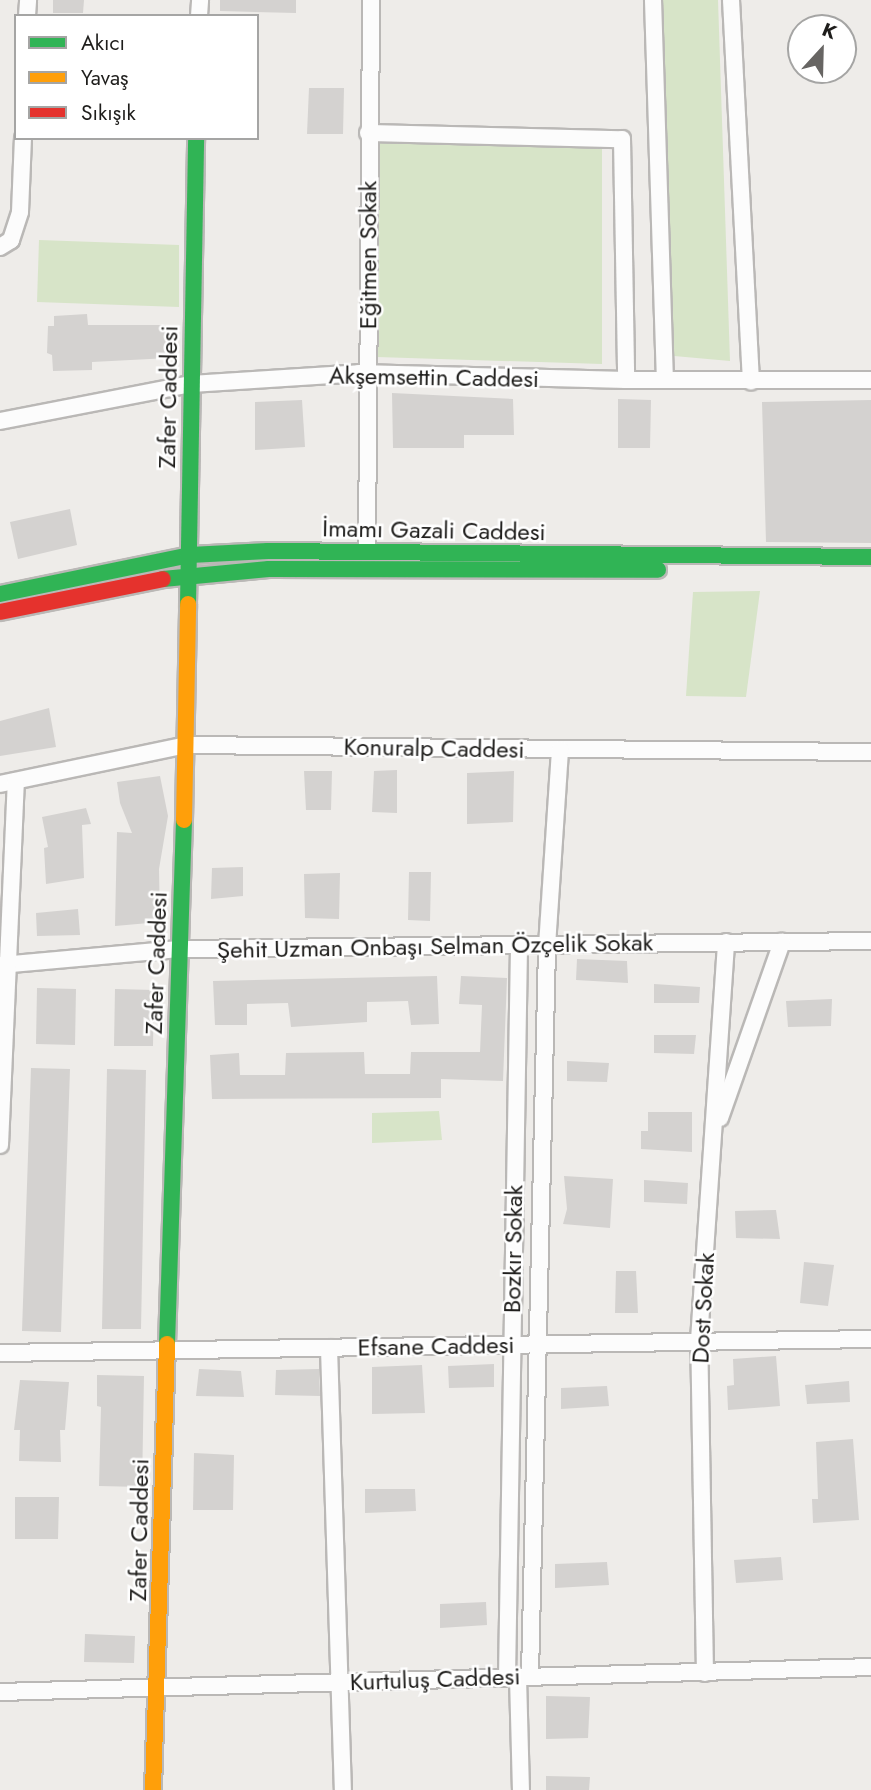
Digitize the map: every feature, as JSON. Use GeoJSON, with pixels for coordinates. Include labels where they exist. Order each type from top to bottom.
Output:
{"type":"FeatureCollection","features":[{"type":"Feature","properties":{"kind":"main road","name":"Zafer Caddesi"},"geometry":{"type":"LineString","coordinates":[[153,1790],[186,745],[196,140]]}},
{"type":"Feature","properties":{"kind":"main road","name":"İmamı Gazali Caddesi"},"geometry":{"type":"LineString","coordinates":[[0,594],[190,555],[367,552],[871,556]]}},
{"type":"Feature","properties":{"kind":"main road","name":"İmamı Gazali Caddesi"},"geometry":{"type":"LineString","coordinates":[[0,612],[190,573],[269,569],[871,572]]}},
{"type":"Feature","properties":{"kind":"street","name":"Eğitmen Sokak"},"geometry":{"type":"LineString","coordinates":[[367,552],[368,133],[372,0]]}},
{"type":"Feature","properties":{"kind":"street"},"geometry":{"type":"LineString","coordinates":[[653,0],[665,380]]}},
{"type":"Feature","properties":{"kind":"street"},"geometry":{"type":"LineString","coordinates":[[731,0],[751,381]]}},
{"type":"Feature","properties":{"kind":"street"},"geometry":{"type":"LineString","coordinates":[[368,133],[622,139],[626,380]]}},
{"type":"Feature","properties":{"kind":"street"},"geometry":{"type":"LineString","coordinates":[[0,247],[10,240],[20,212],[23,140]]}},
{"type":"Feature","properties":{"kind":"street","name":"Akşemsettin Caddesi"},"geometry":{"type":"LineString","coordinates":[[0,421],[191,384],[368,373],[626,380],[871,380]]}},
{"type":"Feature","properties":{"kind":"street","name":"Konuralp Caddesi"},"geometry":{"type":"LineString","coordinates":[[8,782],[186,745],[871,752]]}},
{"type":"Feature","properties":{"kind":"street","name":"Bozkır Sokak"},"geometry":{"type":"LineString","coordinates":[[518,1677],[538,1344],[547,946],[560,749]]}},
{"type":"Feature","properties":{"kind":"street"},"geometry":{"type":"LineString","coordinates":[[0,1144],[8,782]]}},
{"type":"Feature","properties":{"kind":"street","name":"Şehit Uzman Onbaşı Selman Özçelik Sokak"},"geometry":{"type":"LineString","coordinates":[[3,965],[179,949],[871,941]]}},
{"type":"Feature","properties":{"kind":"street","name":"Dost Sokak"},"geometry":{"type":"LineString","coordinates":[[705,1673],[699,1340],[726,942]]}},
{"type":"Feature","properties":{"kind":"street"},"geometry":{"type":"LineString","coordinates":[[713,1140],[782,942]]}},
{"type":"Feature","properties":{"kind":"street","name":"Bozkır Sokak"},"geometry":{"type":"LineString","coordinates":[[518,1677],[512,1345],[519,947]]}},
{"type":"Feature","properties":{"kind":"street","name":"Efsane Caddesi"},"geometry":{"type":"LineString","coordinates":[[0,1353],[871,1339]]}},
{"type":"Feature","properties":{"kind":"street"},"geometry":{"type":"LineString","coordinates":[[329,1348],[337,1683],[343,1790]]}},
{"type":"Feature","properties":{"kind":"street","name":"Kurtuluş Caddesi"},"geometry":{"type":"LineString","coordinates":[[0,1692],[871,1667]]}},
{"type":"Feature","properties":{"kind":"street"},"geometry":{"type":"LineString","coordinates":[[518,1677],[521,1790]]}},
{"type":"Feature","properties":{"kind":"green space"},"geometry":{"type":"Polygon","coordinates":[[[659,0],[718,0],[730,361],[674,356],[659,0]]]}},
{"type":"Feature","properties":{"kind":"green space"},"geometry":{"type":"Polygon","coordinates":[[[380,140],[602,146],[602,364],[377,357],[380,140]]]}},
{"type":"Feature","properties":{"kind":"green space"},"geometry":{"type":"Polygon","coordinates":[[[39,240],[179,245],[179,307],[37,302],[39,240]]]}},
{"type":"Feature","properties":{"kind":"green space"},"geometry":{"type":"Polygon","coordinates":[[[760,591],[746,697],[686,696],[693,592],[760,591]]]}},
{"type":"Feature","properties":{"kind":"green space"},"geometry":{"type":"Polygon","coordinates":[[[439,1111],[442,1140],[372,1143],[372,1113],[439,1111]]]}},
{"type":"Feature","properties":{"kind":"building"},"geometry":{"type":"Polygon","coordinates":[[[53,0],[84,0],[83,13],[53,13],[53,0]]]}},
{"type":"Feature","properties":{"kind":"building"},"geometry":{"type":"Polygon","coordinates":[[[220,0],[296,0],[296,13],[220,11],[220,0]]]}},
{"type":"Feature","properties":{"kind":"building"},"geometry":{"type":"Polygon","coordinates":[[[309,88],[344,88],[343,134],[307,134],[309,88]]]}},
{"type":"Feature","properties":{"kind":"building"},"geometry":{"type":"Polygon","coordinates":[[[87,314],[88,325],[166,325],[169,358],[92,362],[92,370],[53,371],[52,355],[47,353],[48,326],[54,326],[54,316],[87,314]]]}},
{"type":"Feature","properties":{"kind":"building"},"geometry":{"type":"Polygon","coordinates":[[[392,393],[513,399],[514,435],[464,435],[464,448],[393,448],[392,393]]]}},
{"type":"Feature","properties":{"kind":"building"},"geometry":{"type":"Polygon","coordinates":[[[618,399],[651,400],[650,448],[618,448],[618,399]]]}},
{"type":"Feature","properties":{"kind":"building"},"geometry":{"type":"Polygon","coordinates":[[[302,400],[305,447],[255,450],[255,402],[302,400]]]}},
{"type":"Feature","properties":{"kind":"building"},"geometry":{"type":"Polygon","coordinates":[[[871,400],[871,543],[766,542],[762,402],[871,400]]]}},
{"type":"Feature","properties":{"kind":"building"},"geometry":{"type":"Polygon","coordinates":[[[70,509],[77,545],[18,559],[10,522],[70,509]]]}},
{"type":"Feature","properties":{"kind":"building"},"geometry":{"type":"Polygon","coordinates":[[[49,708],[56,747],[0,756],[0,721],[49,708]]]}},
{"type":"Feature","properties":{"kind":"building"},"geometry":{"type":"Polygon","coordinates":[[[397,770],[397,813],[372,812],[374,771],[397,770]]]}},
{"type":"Feature","properties":{"kind":"building"},"geometry":{"type":"Polygon","coordinates":[[[304,771],[332,771],[331,810],[306,810],[304,771]]]}},
{"type":"Feature","properties":{"kind":"building"},"geometry":{"type":"Polygon","coordinates":[[[514,771],[513,822],[467,824],[467,773],[514,771]]]}},
{"type":"Feature","properties":{"kind":"building"},"geometry":{"type":"Polygon","coordinates":[[[160,776],[168,816],[159,869],[160,922],[115,926],[117,832],[132,833],[120,803],[117,782],[160,776]]]}},
{"type":"Feature","properties":{"kind":"building"},"geometry":{"type":"Polygon","coordinates":[[[86,808],[91,824],[82,825],[84,878],[46,884],[44,848],[48,847],[42,817],[86,808]]]}},
{"type":"Feature","properties":{"kind":"building"},"geometry":{"type":"Polygon","coordinates":[[[243,867],[243,896],[211,899],[212,868],[243,867]]]}},
{"type":"Feature","properties":{"kind":"building"},"geometry":{"type":"Polygon","coordinates":[[[409,872],[431,872],[430,921],[408,920],[409,872]]]}},
{"type":"Feature","properties":{"kind":"building"},"geometry":{"type":"Polygon","coordinates":[[[340,873],[339,919],[305,918],[304,874],[340,873]]]}},
{"type":"Feature","properties":{"kind":"building"},"geometry":{"type":"Polygon","coordinates":[[[78,909],[80,935],[37,936],[36,913],[78,909]]]}},
{"type":"Feature","properties":{"kind":"building"},"geometry":{"type":"Polygon","coordinates":[[[577,959],[627,961],[628,983],[576,980],[577,959]]]}},
{"type":"Feature","properties":{"kind":"building"},"geometry":{"type":"Polygon","coordinates":[[[437,976],[439,1024],[411,1025],[408,1001],[367,1002],[367,1022],[291,1027],[288,1003],[247,1004],[247,1025],[215,1025],[213,981],[437,976]]]}},
{"type":"Feature","properties":{"kind":"building"},"geometry":{"type":"Polygon","coordinates":[[[461,976],[507,978],[503,1081],[441,1079],[441,1098],[212,1099],[210,1055],[239,1053],[240,1075],[285,1075],[286,1053],[364,1052],[365,1074],[410,1074],[411,1052],[480,1052],[482,1005],[459,1004],[461,976]]]}},
{"type":"Feature","properties":{"kind":"building"},"geometry":{"type":"Polygon","coordinates":[[[654,984],[700,987],[699,1003],[654,1003],[654,984]]]}},
{"type":"Feature","properties":{"kind":"building"},"geometry":{"type":"Polygon","coordinates":[[[37,988],[76,989],[75,1045],[36,1044],[37,988]]]}},
{"type":"Feature","properties":{"kind":"building"},"geometry":{"type":"Polygon","coordinates":[[[115,989],[154,990],[153,1046],[114,1046],[115,989]]]}},
{"type":"Feature","properties":{"kind":"building"},"geometry":{"type":"Polygon","coordinates":[[[832,999],[831,1026],[788,1027],[786,1001],[832,999]]]}},
{"type":"Feature","properties":{"kind":"building"},"geometry":{"type":"Polygon","coordinates":[[[654,1035],[696,1035],[694,1054],[654,1053],[654,1035]]]}},
{"type":"Feature","properties":{"kind":"building"},"geometry":{"type":"Polygon","coordinates":[[[567,1061],[609,1063],[607,1082],[567,1081],[567,1061]]]}},
{"type":"Feature","properties":{"kind":"building"},"geometry":{"type":"Polygon","coordinates":[[[31,1068],[70,1069],[61,1332],[22,1331],[31,1068]]]}},
{"type":"Feature","properties":{"kind":"building"},"geometry":{"type":"Polygon","coordinates":[[[107,1069],[146,1070],[141,1329],[102,1329],[107,1069]]]}},
{"type":"Feature","properties":{"kind":"building"},"geometry":{"type":"Polygon","coordinates":[[[648,1112],[692,1112],[692,1152],[641,1149],[641,1131],[648,1131],[648,1112]]]}},
{"type":"Feature","properties":{"kind":"building"},"geometry":{"type":"Polygon","coordinates":[[[564,1176],[613,1179],[610,1228],[563,1224],[567,1209],[564,1176]]]}},
{"type":"Feature","properties":{"kind":"building"},"geometry":{"type":"Polygon","coordinates":[[[644,1180],[688,1183],[687,1204],[644,1202],[644,1180]]]}},
{"type":"Feature","properties":{"kind":"building"},"geometry":{"type":"Polygon","coordinates":[[[776,1210],[780,1239],[736,1238],[735,1211],[776,1210]]]}},
{"type":"Feature","properties":{"kind":"building"},"geometry":{"type":"Polygon","coordinates":[[[804,1262],[834,1265],[828,1306],[800,1303],[804,1262]]]}},
{"type":"Feature","properties":{"kind":"building"},"geometry":{"type":"Polygon","coordinates":[[[616,1271],[636,1271],[638,1313],[615,1313],[616,1271]]]}},
{"type":"Feature","properties":{"kind":"building"},"geometry":{"type":"Polygon","coordinates":[[[776,1356],[780,1406],[728,1410],[727,1386],[734,1385],[733,1359],[776,1356]]]}},
{"type":"Feature","properties":{"kind":"building"},"geometry":{"type":"Polygon","coordinates":[[[494,1364],[494,1387],[449,1388],[448,1366],[494,1364]]]}},
{"type":"Feature","properties":{"kind":"building"},"geometry":{"type":"Polygon","coordinates":[[[422,1365],[425,1413],[372,1414],[372,1367],[422,1365]]]}},
{"type":"Feature","properties":{"kind":"building"},"geometry":{"type":"Polygon","coordinates":[[[199,1369],[241,1371],[244,1397],[196,1396],[199,1369]]]}},
{"type":"Feature","properties":{"kind":"building"},"geometry":{"type":"Polygon","coordinates":[[[319,1369],[320,1396],[275,1395],[276,1370],[319,1369]]]}},
{"type":"Feature","properties":{"kind":"building"},"geometry":{"type":"Polygon","coordinates":[[[97,1375],[144,1376],[142,1487],[99,1486],[101,1407],[97,1406],[97,1375]]]}},
{"type":"Feature","properties":{"kind":"building"},"geometry":{"type":"Polygon","coordinates":[[[20,1380],[69,1382],[65,1430],[60,1430],[61,1462],[19,1461],[20,1430],[14,1430],[20,1380]]]}},
{"type":"Feature","properties":{"kind":"building"},"geometry":{"type":"Polygon","coordinates":[[[849,1381],[850,1402],[807,1404],[805,1385],[849,1381]]]}},
{"type":"Feature","properties":{"kind":"building"},"geometry":{"type":"Polygon","coordinates":[[[607,1386],[609,1406],[561,1409],[561,1388],[607,1386]]]}},
{"type":"Feature","properties":{"kind":"building"},"geometry":{"type":"Polygon","coordinates":[[[853,1439],[859,1520],[813,1523],[812,1499],[818,1499],[816,1442],[853,1439]]]}},
{"type":"Feature","properties":{"kind":"building"},"geometry":{"type":"Polygon","coordinates":[[[194,1453],[234,1455],[233,1510],[193,1510],[194,1453]]]}},
{"type":"Feature","properties":{"kind":"building"},"geometry":{"type":"Polygon","coordinates":[[[365,1489],[415,1489],[416,1511],[365,1513],[365,1489]]]}},
{"type":"Feature","properties":{"kind":"building"},"geometry":{"type":"Polygon","coordinates":[[[15,1497],[59,1497],[58,1539],[15,1539],[15,1497]]]}},
{"type":"Feature","properties":{"kind":"building"},"geometry":{"type":"Polygon","coordinates":[[[781,1557],[783,1580],[736,1583],[734,1560],[781,1557]]]}},
{"type":"Feature","properties":{"kind":"building"},"geometry":{"type":"Polygon","coordinates":[[[607,1562],[609,1585],[555,1588],[555,1564],[607,1562]]]}},
{"type":"Feature","properties":{"kind":"building"},"geometry":{"type":"Polygon","coordinates":[[[486,1602],[487,1625],[440,1628],[440,1604],[486,1602]]]}},
{"type":"Feature","properties":{"kind":"building"},"geometry":{"type":"Polygon","coordinates":[[[85,1634],[135,1636],[134,1663],[84,1662],[85,1634]]]}},
{"type":"Feature","properties":{"kind":"building"},"geometry":{"type":"Polygon","coordinates":[[[546,1696],[590,1697],[588,1738],[546,1739],[546,1696]]]}},
{"type":"Feature","properties":{"kind":"building"},"geometry":{"type":"Polygon","coordinates":[[[546,1776],[590,1777],[589,1790],[546,1790],[546,1776]]]}},
{"type":"Feature","properties":{"kind":"traffic: fast"},"geometry":{"type":"LineString","coordinates":[[188,604],[196,140]]}},
{"type":"Feature","properties":{"kind":"traffic: fast"},"geometry":{"type":"LineString","coordinates":[[0,594],[190,555],[268,551],[871,557]]}},
{"type":"Feature","properties":{"kind":"traffic: fast"},"geometry":{"type":"LineString","coordinates":[[163,579],[269,569],[658,570]]}},
{"type":"Feature","properties":{"kind":"traffic: fast"},"geometry":{"type":"LineString","coordinates":[[167,1344],[184,820]]}},
{"type":"Feature","properties":{"kind":"traffic: slow"},"geometry":{"type":"LineString","coordinates":[[184,820],[188,604]]}},
{"type":"Feature","properties":{"kind":"traffic: slow"},"geometry":{"type":"LineString","coordinates":[[153,1790],[167,1344]]}},
{"type":"Feature","properties":{"kind":"traffic: jam"},"geometry":{"type":"LineString","coordinates":[[0,612],[163,579]]}}]}
